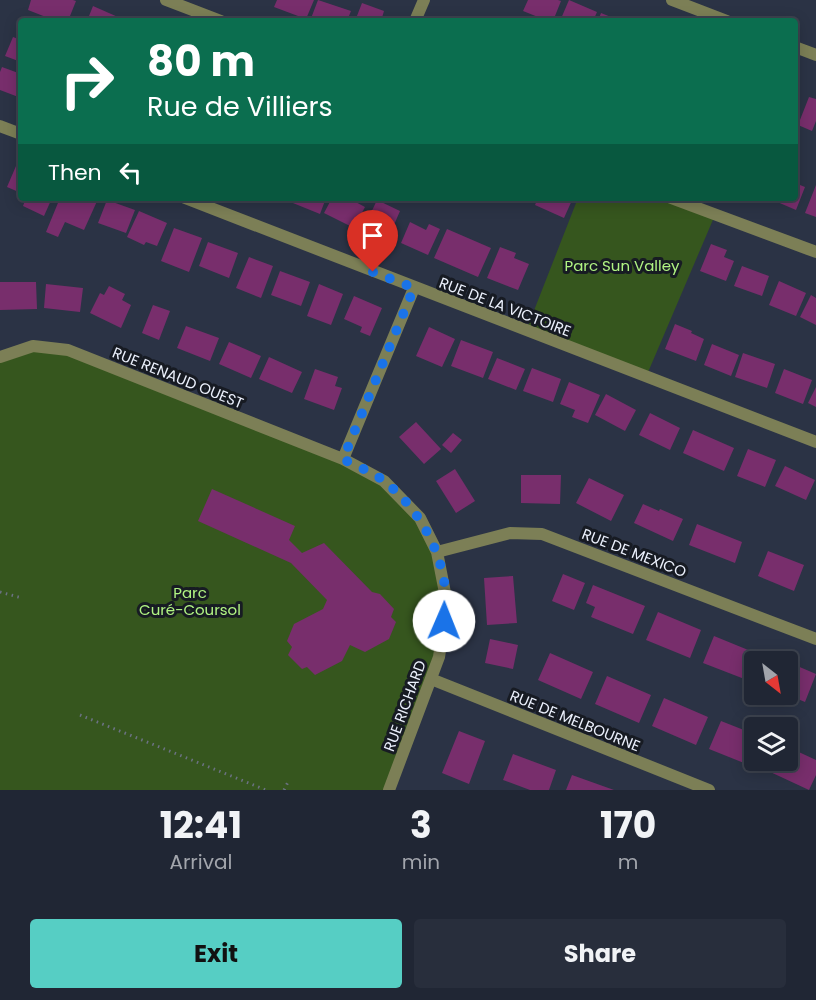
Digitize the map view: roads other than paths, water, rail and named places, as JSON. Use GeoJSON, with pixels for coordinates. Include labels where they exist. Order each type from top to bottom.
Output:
{"type":"FeatureCollection","features":[{"type":"Feature","properties":{"kind":"street"},"geometry":{"type":"LineString","coordinates":[[166,0],[213,18]]}},
{"type":"Feature","properties":{"kind":"street"},"geometry":{"type":"LineString","coordinates":[[416,18],[424,0]]}},
{"type":"Feature","properties":{"kind":"street"},"geometry":{"type":"LineString","coordinates":[[672,0],[719,18]]}},
{"type":"Feature","properties":{"kind":"street"},"geometry":{"type":"LineString","coordinates":[[798,48],[816,55]]}},
{"type":"Feature","properties":{"kind":"street"},"geometry":{"type":"LineString","coordinates":[[0,126],[18,133]]}},
{"type":"Feature","properties":{"kind":"street","name":"RUE DE LA VICTOIRE"},"geometry":{"type":"LineString","coordinates":[[193,201],[816,442]]}},
{"type":"Feature","properties":{"kind":"street"},"geometry":{"type":"LineString","coordinates":[[679,201],[816,252]]}},
{"type":"Feature","properties":{"kind":"street"},"geometry":{"type":"LineString","coordinates":[[343,459],[414,288]]}},
{"type":"Feature","properties":{"kind":"street","name":"RUE RENAUD OUEST"},"geometry":{"type":"LineString","coordinates":[[0,357],[33,346],[68,350],[343,459]]}},
{"type":"Feature","properties":{"kind":"street","name":"RUE RICHARD"},"geometry":{"type":"LineString","coordinates":[[343,459],[384,481],[420,518],[437,552],[447,603],[439,657],[389,790]]}},
{"type":"Feature","properties":{"kind":"street","name":"RUE DE MEXICO"},"geometry":{"type":"LineString","coordinates":[[437,552],[510,533],[542,534],[816,639]]}},
{"type":"Feature","properties":{"kind":"street","name":"RUE DE MELBOURNE"},"geometry":{"type":"LineString","coordinates":[[430,679],[709,790]]}},
{"type":"Feature","properties":{"kind":"park label","name":"Parc Sun Valley"},"geometry":{"type":"Point","coordinates":[622,266]}},
{"type":"Feature","properties":{"kind":"park label","name":"Parc Curé-Coursol"},"geometry":{"type":"Point","coordinates":[190,602]}}]}
